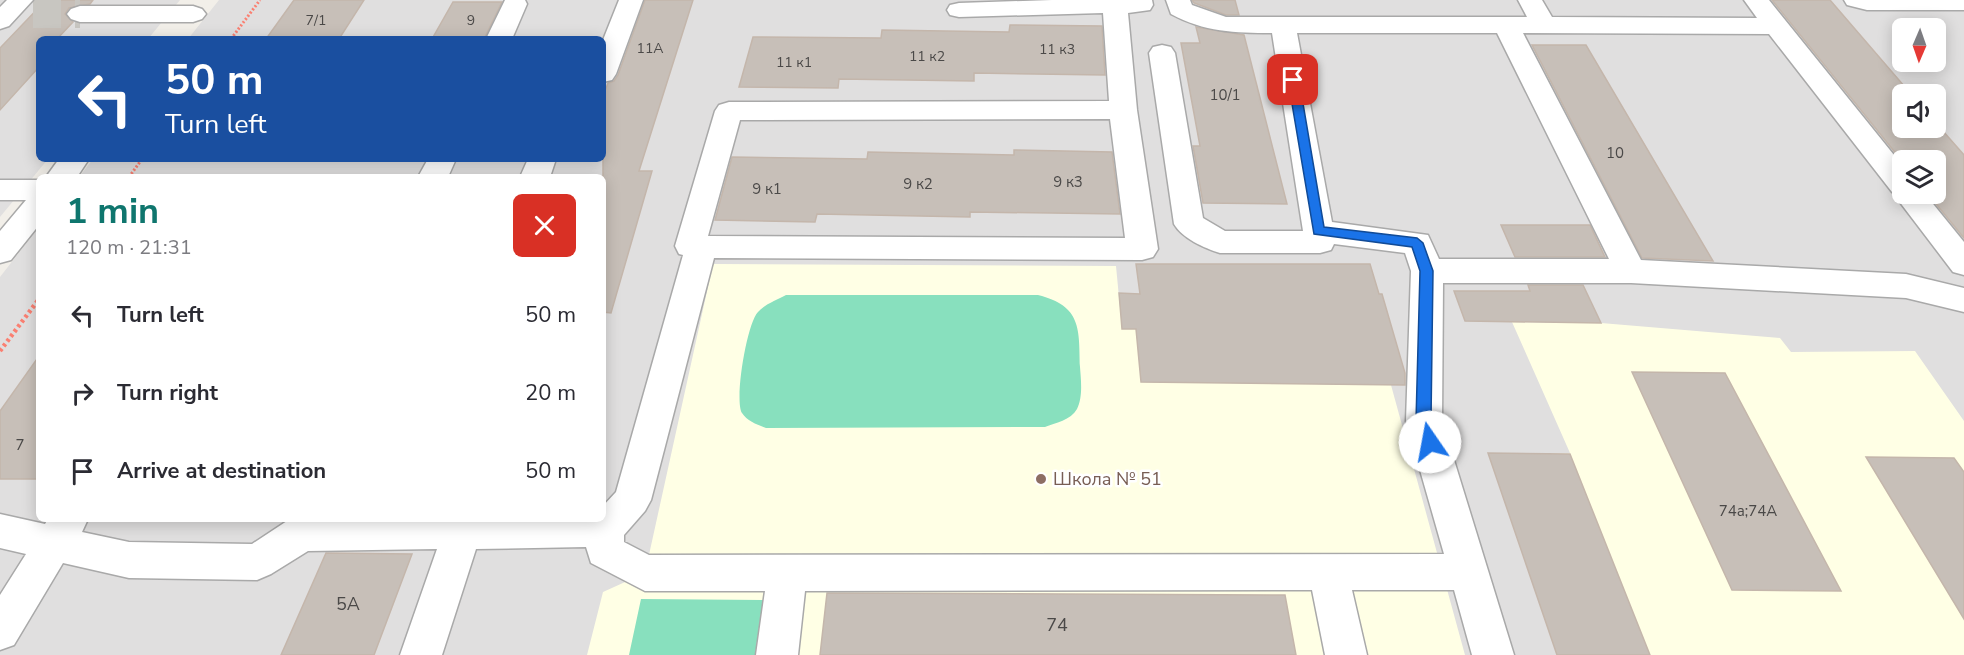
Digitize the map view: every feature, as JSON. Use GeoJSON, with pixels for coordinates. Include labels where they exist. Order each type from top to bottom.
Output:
{"type":"FeatureCollection","features":[{"type":"Feature","properties":{"kind":"street"},"geometry":{"type":"LineString","coordinates":[[606,66],[632,0]]}},
{"type":"Feature","properties":{"kind":"street"},"geometry":{"type":"LineString","coordinates":[[1178,0],[1180,9],[1207,21],[1225,25],[1776,26]]}},
{"type":"Feature","properties":{"kind":"street"},"geometry":{"type":"LineString","coordinates":[[1530,0],[1544,25]]}},
{"type":"Feature","properties":{"kind":"street"},"geometry":{"type":"LineString","coordinates":[[1756,0],[1892,172]]}},
{"type":"Feature","properties":{"kind":"street"},"geometry":{"type":"LineString","coordinates":[[1856,0],[1867,3],[1964,3]]}},
{"type":"Feature","properties":{"kind":"street"},"geometry":{"type":"LineString","coordinates":[[959,10],[1128,3],[1123,110],[1142,249],[690,246],[729,111],[1123,110]]}},
{"type":"Feature","properties":{"kind":"street"},"geometry":{"type":"LineString","coordinates":[[500,36],[516,4]]}},
{"type":"Feature","properties":{"kind":"street"},"geometry":{"type":"LineString","coordinates":[[80,14],[198,7]]}},
{"type":"Feature","properties":{"kind":"street"},"geometry":{"type":"LineString","coordinates":[[174,36],[198,7]]}},
{"type":"Feature","properties":{"kind":"street"},"geometry":{"type":"LineString","coordinates":[[1162,53],[1189,224],[1220,242],[1320,242],[1283,25]]}},
{"type":"Feature","properties":{"kind":"street"},"geometry":{"type":"LineString","coordinates":[[1506,25],[1631,271]]}},
{"type":"Feature","properties":{"kind":"street"},"geometry":{"type":"LineString","coordinates":[[63,174],[73,162]]}},
{"type":"Feature","properties":{"kind":"street"},"geometry":{"type":"LineString","coordinates":[[0,190],[36,190]]}},
{"type":"Feature","properties":{"kind":"street"},"geometry":{"type":"LineString","coordinates":[[1917,204],[1964,264]]}},
{"type":"Feature","properties":{"kind":"street"},"geometry":{"type":"LineString","coordinates":[[0,252],[36,208]]}},
{"type":"Feature","properties":{"kind":"street"},"geometry":{"type":"LineString","coordinates":[[1318,231],[1417,243],[1427,271],[1424,421],[1493,655]]}},
{"type":"Feature","properties":{"kind":"street"},"geometry":{"type":"LineString","coordinates":[[702,247],[632,500],[605,530],[605,551],[645,573],[1468,572]]}},
{"type":"Feature","properties":{"kind":"street"},"geometry":{"type":"LineString","coordinates":[[1427,271],[1631,271],[1906,286],[1964,300]]}},
{"type":"Feature","properties":{"kind":"street"},"geometry":{"type":"LineString","coordinates":[[0,531],[62,531],[129,560],[257,562],[306,527],[399,526],[462,533],[605,530]]}},
{"type":"Feature","properties":{"kind":"street"},"geometry":{"type":"LineString","coordinates":[[0,631],[62,531]]}},
{"type":"Feature","properties":{"kind":"street"},"geometry":{"type":"LineString","coordinates":[[421,655],[462,533]]}},
{"type":"Feature","properties":{"kind":"street"},"geometry":{"type":"LineString","coordinates":[[1328,572],[1346,655]]}},
{"type":"Feature","properties":{"kind":"street"},"geometry":{"type":"LineString","coordinates":[[777,655],[787,573]]}},
{"type":"Feature","properties":{"kind":"path"},"geometry":{"type":"LineString","coordinates":[[233,36],[260,0]]}},
{"type":"Feature","properties":{"kind":"path"},"geometry":{"type":"LineString","coordinates":[[0,351],[36,303]]}},
{"type":"Feature","properties":{"kind":"shaded area"},"geometry":{"type":"Polygon","coordinates":[[[0,0],[180,0],[150,36],[36,36],[36,162],[46,162],[0,217],[0,0]]]}},
{"type":"Feature","properties":{"kind":"shaded area"},"geometry":{"type":"Polygon","coordinates":[[[219,0],[1964,0],[1964,655],[0,655],[0,277],[36,231],[36,522],[606,522],[606,174],[81,174],[91,162],[606,162],[606,36],[190,36],[219,0]]]}},
{"type":"Feature","properties":{"kind":"shaded area","name":"Школа № 51"},"geometry":{"type":"Polygon","coordinates":[[[713,264],[1116,266],[1122,329],[1136,329],[1141,382],[1391,385],[1465,655],[587,655],[603,592],[645,573],[713,264]]]}},
{"type":"Feature","properties":{"kind":"shaded area"},"geometry":{"type":"Polygon","coordinates":[[[1512,322],[1601,323],[1780,338],[1791,352],[1915,351],[1964,421],[1964,655],[1557,655],[1488,453],[1570,453],[1512,322]]]}},
{"type":"Feature","properties":{"kind":"green space"},"geometry":{"type":"Polygon","coordinates":[[[786,295],[1038,295],[1052,300],[1070,313],[1078,330],[1081,383],[1079,404],[1071,416],[1045,427],[766,428],[756,424],[742,413],[740,393],[743,362],[750,331],[758,312],[786,295]]]}},
{"type":"Feature","properties":{"kind":"green space"},"geometry":{"type":"Polygon","coordinates":[[[641,599],[763,600],[755,655],[629,655],[641,599]]]}},
{"type":"Feature","properties":{"kind":"building"},"geometry":{"type":"Polygon","coordinates":[[[46,0],[93,0],[90,4],[69,8],[65,14],[73,22],[60,36],[36,36],[36,70],[0,110],[0,48],[46,0]]]}},
{"type":"Feature","properties":{"kind":"building"},"geometry":{"type":"Polygon","coordinates":[[[294,0],[364,0],[341,36],[268,36],[294,0]]]}},
{"type":"Feature","properties":{"kind":"building"},"geometry":{"type":"Polygon","coordinates":[[[645,0],[693,0],[639,171],[652,171],[611,313],[606,312],[606,174],[603,174],[603,162],[606,162],[606,88],[608,83],[614,81],[645,0]]]}},
{"type":"Feature","properties":{"kind":"building"},"geometry":{"type":"Polygon","coordinates":[[[1192,0],[1235,0],[1239,15],[1226,15],[1194,3],[1192,0]]]}},
{"type":"Feature","properties":{"kind":"building"},"geometry":{"type":"Polygon","coordinates":[[[1772,0],[1830,0],[1902,84],[1892,84],[1892,138],[1946,138],[1946,135],[1964,155],[1964,238],[1936,204],[1946,204],[1946,150],[1893,150],[1772,0]]]}},
{"type":"Feature","properties":{"kind":"building"},"geometry":{"type":"Polygon","coordinates":[[[453,2],[502,2],[485,36],[434,36],[453,2]]]}},
{"type":"Feature","properties":{"kind":"building"},"geometry":{"type":"Polygon","coordinates":[[[1010,25],[1102,26],[1105,75],[974,73],[974,81],[839,79],[838,88],[739,87],[753,37],[881,38],[882,30],[1009,32],[1010,25]]]}},
{"type":"Feature","properties":{"kind":"building"},"geometry":{"type":"Polygon","coordinates":[[[1196,27],[1244,35],[1287,204],[1203,203],[1193,146],[1200,146],[1181,43],[1200,43],[1196,27]]]}},
{"type":"Feature","properties":{"kind":"building"},"geometry":{"type":"Polygon","coordinates":[[[1532,45],[1586,45],[1713,261],[1642,258],[1532,45]]]}},
{"type":"Feature","properties":{"kind":"building"},"geometry":{"type":"Polygon","coordinates":[[[1014,150],[1112,152],[1120,214],[970,212],[970,217],[817,214],[815,222],[715,220],[732,157],[867,159],[868,152],[1014,155],[1014,150]]]}},
{"type":"Feature","properties":{"kind":"building"},"geometry":{"type":"Polygon","coordinates":[[[1501,225],[1590,225],[1605,257],[1515,257],[1501,225]]]}},
{"type":"Feature","properties":{"kind":"building"},"geometry":{"type":"Polygon","coordinates":[[[1136,264],[1370,264],[1379,294],[1382,294],[1405,373],[1405,385],[1141,382],[1136,329],[1122,329],[1119,293],[1140,294],[1136,264]]]}},
{"type":"Feature","properties":{"kind":"building"},"geometry":{"type":"Polygon","coordinates":[[[1528,285],[1583,285],[1601,323],[1465,321],[1454,291],[1530,291],[1528,285]]]}},
{"type":"Feature","properties":{"kind":"building"},"geometry":{"type":"Polygon","coordinates":[[[36,360],[36,479],[0,479],[0,411],[36,360]]]}},
{"type":"Feature","properties":{"kind":"building"},"geometry":{"type":"Polygon","coordinates":[[[1632,372],[1725,373],[1841,591],[1732,590],[1632,372]]]}},
{"type":"Feature","properties":{"kind":"building"},"geometry":{"type":"Polygon","coordinates":[[[1488,453],[1570,454],[1650,655],[1557,655],[1488,453]]]}},
{"type":"Feature","properties":{"kind":"building"},"geometry":{"type":"Polygon","coordinates":[[[1866,457],[1954,458],[1964,472],[1964,619],[1866,457]]]}},
{"type":"Feature","properties":{"kind":"building"},"geometry":{"type":"Polygon","coordinates":[[[326,553],[412,554],[374,655],[281,655],[326,553]]]}},
{"type":"Feature","properties":{"kind":"building"},"geometry":{"type":"Polygon","coordinates":[[[827,593],[1285,595],[1296,655],[820,655],[827,593]]]}},
{"type":"Feature","properties":{"kind":"tunnel"},"geometry":{"type":"LineString","coordinates":[[33,14],[80,14]]}},
{"type":"Feature","properties":{"kind":"place","name":"Школа № 51"},"geometry":{"type":"Point","coordinates":[1041,479]}},
{"type":"Feature","properties":{"kind":"route"},"geometry":{"type":"LineString","coordinates":[[1293,80],[1318,231],[1417,243],[1427,271],[1424,421],[1430,442]]}}]}
